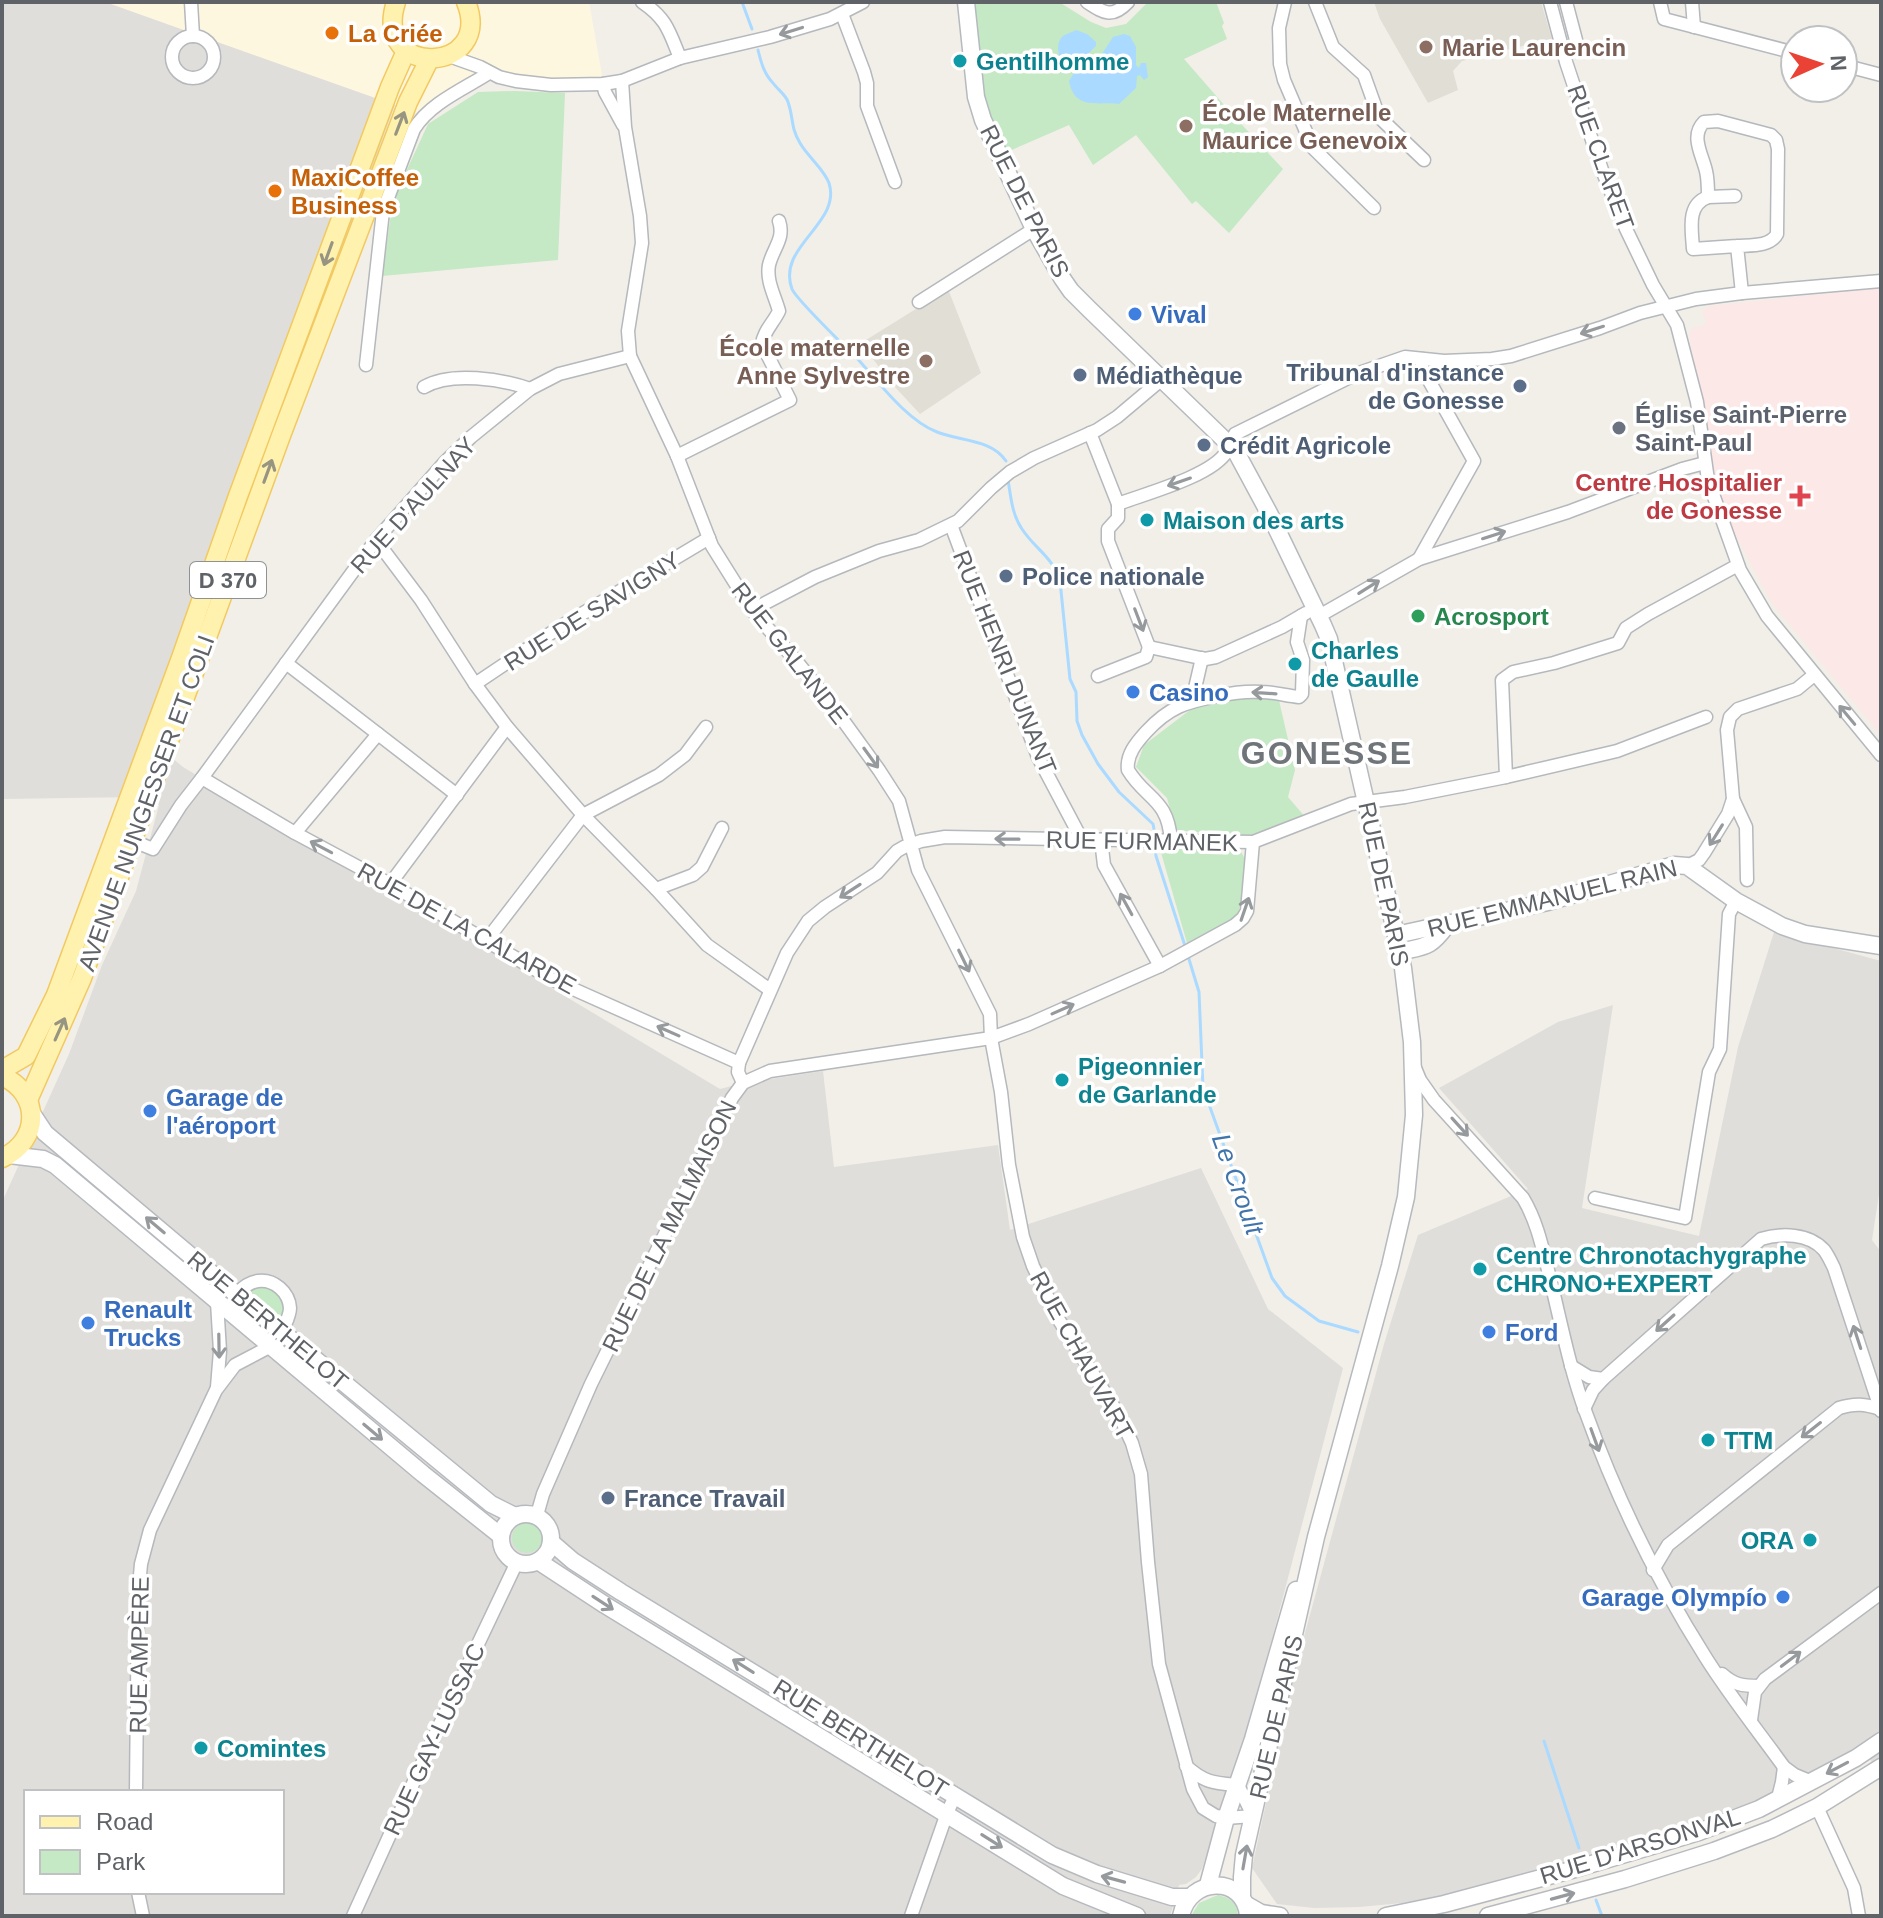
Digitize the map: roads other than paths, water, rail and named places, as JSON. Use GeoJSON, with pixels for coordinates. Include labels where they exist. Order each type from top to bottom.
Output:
{"type":"FeatureCollection","features":[{"type":"Feature","properties":{"kind":"main road"},"geometry":{"type":"LineString","coordinates":[[396,2],[392,15],[398,41],[406,51],[429,60],[449,56],[467,37],[470,12],[466,2]]}},
{"type":"Feature","properties":{"kind":"main road","name":"RUE DE PARIS"},"geometry":{"type":"LineString","coordinates":[[966,2],[979,109],[1034,229],[1071,291],[1235,450],[1269,513],[1311,619],[1329,639],[1396,935],[1409,1015],[1414,1065],[1414,1115],[1406,1197],[1398,1232],[1334,1478],[1291,1602],[1208,1885]]}},
{"type":"Feature","properties":{"kind":"main road","name":"AVENUE NUNGESSER ET COLI"},"geometry":{"type":"LineString","coordinates":[[2,1073],[26,1056],[56,995],[238,496],[406,51]]}},
{"type":"Feature","properties":{"kind":"main road","name":"AVENUE NUNGESSER ET COLI"},"geometry":{"type":"LineString","coordinates":[[5,1156],[19,1147],[26,1136],[30,1124],[29,1106],[78,989],[256,503],[408,102],[429,60]]}},
{"type":"Feature","properties":{"kind":"main road"},"geometry":{"type":"LineString","coordinates":[[238,496],[256,503]]}},
{"type":"Feature","properties":{"kind":"main road","name":"RUE EMMANUEL RAIN"},"geometry":{"type":"LineString","coordinates":[[1396,935],[1548,902],[1674,865],[1687,866]]}},
{"type":"Feature","properties":{"kind":"main road"},"geometry":{"type":"LineString","coordinates":[[1687,866],[1736,901],[1782,926],[1805,934],[1881,946]]}},
{"type":"Feature","properties":{"kind":"main road"},"geometry":{"type":"LineString","coordinates":[[1399,952],[1435,941],[1447,925]]}},
{"type":"Feature","properties":{"kind":"main road"},"geometry":{"type":"LineString","coordinates":[[2,1073],[17,1084],[29,1106]]}},
{"type":"Feature","properties":{"kind":"main road","name":"RUE BERTHELOT"},"geometry":{"type":"LineString","coordinates":[[29,1106],[45,1133],[491,1504],[515,1516]]}},
{"type":"Feature","properties":{"kind":"main road","name":"RUE BERTHELOT"},"geometry":{"type":"LineString","coordinates":[[5,1156],[43,1159],[55,1165],[501,1536]]}},
{"type":"Feature","properties":{"kind":"main road"},"geometry":{"type":"LineString","coordinates":[[528,1513],[537,1515],[549,1528],[551,1542],[546,1554],[529,1564],[517,1562],[503,1549],[501,1536],[506,1524],[515,1516],[528,1513]]}},
{"type":"Feature","properties":{"kind":"main road","name":"RUE DE PARIS"},"geometry":{"type":"LineString","coordinates":[[1246,1906],[1242,1877],[1244,1855],[1316,1537]]}},
{"type":"Feature","properties":{"kind":"main road","name":"RUE BERTHELOT"},"geometry":{"type":"LineString","coordinates":[[551,1542],[573,1561],[621,1592],[1052,1855],[1097,1874],[1172,1897],[1189,1897]]}},
{"type":"Feature","properties":{"kind":"main road","name":"RUE BERTHELOT"},"geometry":{"type":"LineString","coordinates":[[538,1561],[1063,1886],[1137,1916]]}},
{"type":"Feature","properties":{"kind":"main road","name":"RUE D'ARSONVAL"},"geometry":{"type":"LineString","coordinates":[[1386,1916],[1444,1904],[1678,1839],[1759,1809],[1856,1758],[1881,1741]]}},
{"type":"Feature","properties":{"kind":"main road","name":"RUE D'ARSONVAL"},"geometry":{"type":"LineString","coordinates":[[1488,1916],[1687,1861],[1772,1829],[1817,1807],[1881,1767]]}},
{"type":"Feature","properties":{"kind":"main road"},"geometry":{"type":"LineString","coordinates":[[1181,1916],[1189,1897],[1208,1885],[1232,1890],[1246,1906],[1261,1913],[1280,1916]]}},
{"type":"Feature","properties":{"kind":"street"},"geometry":{"type":"LineString","coordinates":[[191,2],[193,36]]}},
{"type":"Feature","properties":{"kind":"street"},"geometry":{"type":"LineString","coordinates":[[642,2],[659,15],[680,58]]}},
{"type":"Feature","properties":{"kind":"street"},"geometry":{"type":"LineString","coordinates":[[449,56],[516,81],[551,85],[603,84],[622,81],[680,58],[770,37],[863,2]]}},
{"type":"Feature","properties":{"kind":"street"},"geometry":{"type":"LineString","coordinates":[[1087,2],[1105,13],[1118,11],[1128,2]]}},
{"type":"Feature","properties":{"kind":"street"},"geometry":{"type":"LineString","coordinates":[[1285,2],[1279,28],[1280,64],[1313,148],[1374,208]]}},
{"type":"Feature","properties":{"kind":"street"},"geometry":{"type":"LineString","coordinates":[[1315,2],[1333,47],[1364,75],[1379,117],[1424,160]]}},
{"type":"Feature","properties":{"kind":"street","name":"RUE CLARET"},"geometry":{"type":"LineString","coordinates":[[1550,2],[1602,170],[1653,285],[1677,325],[1697,402],[1705,463],[1738,565],[1767,616],[1881,755]]}},
{"type":"Feature","properties":{"kind":"street"},"geometry":{"type":"LineString","coordinates":[[1566,2],[1576,40]]}},
{"type":"Feature","properties":{"kind":"street"},"geometry":{"type":"LineString","coordinates":[[1660,2],[1664,19],[1779,49]]}},
{"type":"Feature","properties":{"kind":"street"},"geometry":{"type":"LineString","coordinates":[[1692,2],[1694,27]]}},
{"type":"Feature","properties":{"kind":"street"},"geometry":{"type":"LineString","coordinates":[[844,9],[867,83],[867,106],[895,182]]}},
{"type":"Feature","properties":{"kind":"street"},"geometry":{"type":"LineString","coordinates":[[467,37],[485,70]]}},
{"type":"Feature","properties":{"kind":"street"},"geometry":{"type":"LineString","coordinates":[[1859,69],[1881,75]]}},
{"type":"Feature","properties":{"kind":"street"},"geometry":{"type":"LineString","coordinates":[[366,365],[383,211],[414,129],[421,117],[485,70]]}},
{"type":"Feature","properties":{"kind":"street"},"geometry":{"type":"LineString","coordinates":[[622,81],[625,127],[642,243],[628,331],[630,356]]}},
{"type":"Feature","properties":{"kind":"street"},"geometry":{"type":"LineString","coordinates":[[603,84],[625,127]]}},
{"type":"Feature","properties":{"kind":"street"},"geometry":{"type":"LineString","coordinates":[[1708,197],[1707,174],[1697,139],[1698,128],[1704,122],[1718,121],[1771,135],[1776,140],[1777,234],[1774,240],[1767,243],[1693,249],[1691,219],[1700,199],[1735,196]]}},
{"type":"Feature","properties":{"kind":"street"},"geometry":{"type":"LineString","coordinates":[[677,456],[790,400],[762,344],[762,337],[779,311],[769,279],[769,265],[780,240],[782,231],[779,221]]}},
{"type":"Feature","properties":{"kind":"street"},"geometry":{"type":"LineString","coordinates":[[919,302],[1034,229]]}},
{"type":"Feature","properties":{"kind":"street"},"geometry":{"type":"LineString","coordinates":[[1737,246],[1742,293]]}},
{"type":"Feature","properties":{"kind":"street"},"geometry":{"type":"LineString","coordinates":[[1118,504],[1192,477],[1209,468],[1227,451],[1235,434],[1356,374],[1405,357],[1471,361],[1511,356],[1640,313],[1696,299],[1881,281]]}},
{"type":"Feature","properties":{"kind":"street","name":"RUE D'AULNAY"},"geometry":{"type":"LineString","coordinates":[[133,841],[153,849],[181,805],[376,540],[445,462],[530,389],[559,374],[630,356]]}},
{"type":"Feature","properties":{"kind":"street","name":"RUE GALANDE"},"geometry":{"type":"LineString","coordinates":[[630,356],[677,456],[712,546],[752,610],[818,687],[899,801],[918,870],[929,891]]}},
{"type":"Feature","properties":{"kind":"street"},"geometry":{"type":"LineString","coordinates":[[1419,559],[1474,461],[1422,368],[1422,359]]}},
{"type":"Feature","properties":{"kind":"street"},"geometry":{"type":"LineString","coordinates":[[424,387],[443,380],[487,378],[530,389]]}},
{"type":"Feature","properties":{"kind":"street"},"geometry":{"type":"LineString","coordinates":[[752,610],[815,577],[879,551],[919,540],[951,525],[1010,472],[1117,417],[1161,380]]}},
{"type":"Feature","properties":{"kind":"street"},"geometry":{"type":"LineString","coordinates":[[1090,433],[1118,504],[1118,518],[1108,529],[1107,535],[1149,647],[1146,657],[1098,676]]}},
{"type":"Feature","properties":{"kind":"street"},"geometry":{"type":"LineString","coordinates":[[1149,647],[1202,658],[1216,657],[1282,627],[1311,619],[1419,559],[1578,509],[1705,463]]}},
{"type":"Feature","properties":{"kind":"street","name":"RUE HENRI DUNANT"},"geometry":{"type":"LineString","coordinates":[[951,525],[1038,757],[1082,840]]}},
{"type":"Feature","properties":{"kind":"street","name":"RUE DE SAVIGNY"},"geometry":{"type":"LineString","coordinates":[[475,684],[560,627],[709,538]]}},
{"type":"Feature","properties":{"kind":"street"},"geometry":{"type":"LineString","coordinates":[[376,540],[421,600],[507,727],[583,815],[707,945],[770,990]]}},
{"type":"Feature","properties":{"kind":"street"},"geometry":{"type":"LineString","coordinates":[[1506,777],[1502,680],[1513,672],[1618,643],[1626,628],[1738,565]]}},
{"type":"Feature","properties":{"kind":"street"},"geometry":{"type":"LineString","coordinates":[[1171,841],[1164,812],[1130,775],[1128,759],[1138,741],[1171,704],[1244,692],[1299,697],[1302,694],[1303,660],[1297,642],[1311,619]]}},
{"type":"Feature","properties":{"kind":"street"},"geometry":{"type":"LineString","coordinates":[[1192,701],[1202,658]]}},
{"type":"Feature","properties":{"kind":"street"},"geometry":{"type":"LineString","coordinates":[[286,663],[457,795]]}},
{"type":"Feature","properties":{"kind":"street"},"geometry":{"type":"LineString","coordinates":[[1747,880],[1746,827],[1733,799],[1727,730],[1730,717],[1738,709],[1797,689],[1814,675]]}},
{"type":"Feature","properties":{"kind":"street","name":"RUE FURMANEK"},"geometry":{"type":"LineString","coordinates":[[911,844],[945,837],[1253,842],[1351,804],[1506,777],[1617,751],[1706,717]]}},
{"type":"Feature","properties":{"kind":"street"},"geometry":{"type":"LineString","coordinates":[[390,884],[507,727]]}},
{"type":"Feature","properties":{"kind":"street"},"geometry":{"type":"LineString","coordinates":[[486,941],[583,815],[659,775],[685,755],[706,727]]}},
{"type":"Feature","properties":{"kind":"street"},"geometry":{"type":"LineString","coordinates":[[295,833],[378,734]]}},
{"type":"Feature","properties":{"kind":"street","name":"RUE DE LA CALARDE"},"geometry":{"type":"LineString","coordinates":[[202,778],[553,980],[739,1063]]}},
{"type":"Feature","properties":{"kind":"street","name":"RUE EMMANUEL RAIN"},"geometry":{"type":"LineString","coordinates":[[1687,866],[1699,860],[1704,853],[1728,814],[1733,799]]}},
{"type":"Feature","properties":{"kind":"street"},"geometry":{"type":"LineString","coordinates":[[656,889],[693,875],[702,867],[722,828]]}},
{"type":"Feature","properties":{"kind":"street"},"geometry":{"type":"LineString","coordinates":[[1101,840],[1104,865],[1160,966]]}},
{"type":"Feature","properties":{"kind":"street","name":"RUE DE LA MALMAISON"},"geometry":{"type":"LineString","coordinates":[[537,1515],[543,1494],[591,1384],[732,1098],[743,1083],[770,1071],[991,1038],[1160,966],[1243,918],[1249,902],[1253,842]]}},
{"type":"Feature","properties":{"kind":"street"},"geometry":{"type":"LineString","coordinates":[[743,1083],[738,1072],[739,1063],[787,953],[808,921],[877,873],[897,851],[911,844]]}},
{"type":"Feature","properties":{"kind":"street","name":"RUE CHAUVART"},"geometry":{"type":"LineString","coordinates":[[929,891],[990,1014],[1009,1165],[1023,1237],[1033,1266],[1057,1317],[1119,1415],[1132,1443],[1141,1474],[1159,1664],[1193,1789],[1203,1808],[1226,1818]]}},
{"type":"Feature","properties":{"kind":"street"},"geometry":{"type":"LineString","coordinates":[[1595,1198],[1685,1218],[1709,1072],[1720,1049],[1729,914],[1736,901]]}},
{"type":"Feature","properties":{"kind":"street"},"geometry":{"type":"LineString","coordinates":[[1414,1065],[1434,1100],[1529,1208],[1539,1234],[1584,1409],[1606,1468],[1653,1570],[1708,1661],[1784,1767],[1812,1782]]}},
{"type":"Feature","properties":{"kind":"street"},"geometry":{"type":"LineString","coordinates":[[1414,1115],[1425,1101],[1434,1100]]}},
{"type":"Feature","properties":{"kind":"street"},"geometry":{"type":"LineString","coordinates":[[1584,1409],[1593,1390],[1603,1379],[1761,1239],[1780,1235],[1807,1239],[1824,1250],[1834,1268],[1881,1410]]}},
{"type":"Feature","properties":{"kind":"street"},"geometry":{"type":"LineString","coordinates":[[236,1294],[258,1281],[277,1286],[290,1307],[282,1332]]}},
{"type":"Feature","properties":{"kind":"street","name":"RUE AMPÈRE"},"geometry":{"type":"LineString","coordinates":[[216,1390],[220,1351],[217,1302]]}},
{"type":"Feature","properties":{"kind":"street","name":"RUE AMPÈRE"},"geometry":{"type":"LineString","coordinates":[[136,1790],[138,1597],[141,1564],[150,1530],[216,1390],[235,1365],[271,1346]]}},
{"type":"Feature","properties":{"kind":"street"},"geometry":{"type":"LineString","coordinates":[[1571,1366],[1589,1377],[1603,1379]]}},
{"type":"Feature","properties":{"kind":"street"},"geometry":{"type":"LineString","coordinates":[[1653,1570],[1668,1545],[1839,1408],[1866,1404],[1881,1410]]}},
{"type":"Feature","properties":{"kind":"street","name":"RUE GAY-LUSSAC"},"geometry":{"type":"LineString","coordinates":[[353,1916],[517,1562]]}},
{"type":"Feature","properties":{"kind":"street"},"geometry":{"type":"LineString","coordinates":[[1751,1720],[1752,1704],[1765,1679],[1881,1593]]}},
{"type":"Feature","properties":{"kind":"street"},"geometry":{"type":"LineString","coordinates":[[1708,1661],[1739,1686],[1759,1686]]}},
{"type":"Feature","properties":{"kind":"street"},"geometry":{"type":"LineString","coordinates":[[1186,1766],[1198,1777],[1212,1783],[1238,1785],[1253,1816],[1226,1818]]}},
{"type":"Feature","properties":{"kind":"street"},"geometry":{"type":"LineString","coordinates":[[1778,1798],[1784,1767]]}},
{"type":"Feature","properties":{"kind":"street"},"geometry":{"type":"LineString","coordinates":[[911,1916],[955,1796]]}},
{"type":"Feature","properties":{"kind":"street"},"geometry":{"type":"LineString","coordinates":[[1817,1807],[1854,1888],[1859,1916]]}},
{"type":"Feature","properties":{"kind":"street"},"geometry":{"type":"LineString","coordinates":[[138,1894],[143,1916]]}},
{"type":"Feature","properties":{"kind":"water"},"geometry":{"type":"Polygon","coordinates":[[[1076,30],[1096,42],[1088,54],[1090,60],[1102,54],[1113,37],[1130,36],[1136,47],[1136,65],[1139,68],[1141,63],[1146,63],[1148,77],[1144,80],[1137,76],[1136,88],[1119,104],[1082,101],[1076,97],[1069,81],[1074,73],[1083,68],[1081,61],[1066,68],[1058,52],[1060,39],[1076,30]]]}},
{"type":"Feature","properties":{"kind":"waterway","name":"Le Croult"},"geometry":{"type":"LineString","coordinates":[[742,2],[752,29]]}},
{"type":"Feature","properties":{"kind":"waterway","name":"Le Croult"},"geometry":{"type":"LineString","coordinates":[[758,50],[767,76],[787,99],[800,143],[829,183],[830,198],[826,211],[793,260],[790,274],[792,289],[846,348]]}},
{"type":"Feature","properties":{"kind":"waterway","name":"Le Croult"},"geometry":{"type":"LineString","coordinates":[[855,356],[914,419],[937,432],[992,448],[1006,461]]}},
{"type":"Feature","properties":{"kind":"waterway","name":"Le Croult"},"geometry":{"type":"LineString","coordinates":[[1008,480],[1012,506],[1019,524],[1048,559],[1060,581],[1070,679],[1076,692],[1077,721],[1082,735],[1098,764],[1119,792],[1153,824],[1155,834]]}},
{"type":"Feature","properties":{"kind":"waterway","name":"Le Croult"},"geometry":{"type":"LineString","coordinates":[[1155,847],[1186,949]]}},
{"type":"Feature","properties":{"kind":"waterway","name":"Le Croult"},"geometry":{"type":"LineString","coordinates":[[1188,956],[1199,992],[1203,1088],[1272,1278],[1285,1296],[1319,1321],[1358,1332]]}},
{"type":"Feature","properties":{"kind":"waterway","name":"Le Croult"},"geometry":{"type":"LineString","coordinates":[[1544,1741],[1579,1848]]}},
{"type":"Feature","properties":{"kind":"waterway","name":"Le Croult"},"geometry":{"type":"LineString","coordinates":[[1596,1900],[1602,1916]]}},
{"type":"Feature","properties":{"kind":"place","name":"La Criée"},"geometry":{"type":"Point","coordinates":[332,33]}},
{"type":"Feature","properties":{"kind":"place","name":"Marie Laurencin"},"geometry":{"type":"Point","coordinates":[1426,47]}},
{"type":"Feature","properties":{"kind":"place","name":"Gentilhomme"},"geometry":{"type":"Point","coordinates":[960,61]}},
{"type":"Feature","properties":{"kind":"place","name":"École Maternelle Maurice Genevoix"},"geometry":{"type":"Point","coordinates":[1186,126]}},
{"type":"Feature","properties":{"kind":"place","name":"MaxiCoffee Business"},"geometry":{"type":"Point","coordinates":[275,191]}},
{"type":"Feature","properties":{"kind":"place","name":"Vival"},"geometry":{"type":"Point","coordinates":[1135,314]}},
{"type":"Feature","properties":{"kind":"place","name":"École maternelle Anne Sylvestre"},"geometry":{"type":"Point","coordinates":[926,361]}},
{"type":"Feature","properties":{"kind":"place","name":"Médiathèque"},"geometry":{"type":"Point","coordinates":[1080,375]}},
{"type":"Feature","properties":{"kind":"place","name":"Tribunal d'instance de Gonesse"},"geometry":{"type":"Point","coordinates":[1520,386]}},
{"type":"Feature","properties":{"kind":"place","name":"Église Saint-Pierre Saint-Paul"},"geometry":{"type":"Point","coordinates":[1619,428]}},
{"type":"Feature","properties":{"kind":"place","name":"Crédit Agricole"},"geometry":{"type":"Point","coordinates":[1204,445]}},
{"type":"Feature","properties":{"kind":"place","name":"Centre Hospitalier de Gonesse"},"geometry":{"type":"Point","coordinates":[1800,496]}},
{"type":"Feature","properties":{"kind":"place","name":"Maison des arts"},"geometry":{"type":"Point","coordinates":[1147,520]}},
{"type":"Feature","properties":{"kind":"place","name":"Police nationale"},"geometry":{"type":"Point","coordinates":[1006,576]}},
{"type":"Feature","properties":{"kind":"place","name":"Acrosport"},"geometry":{"type":"Point","coordinates":[1418,616]}},
{"type":"Feature","properties":{"kind":"place","name":"Charles de Gaulle"},"geometry":{"type":"Point","coordinates":[1295,664]}},
{"type":"Feature","properties":{"kind":"place","name":"Casino"},"geometry":{"type":"Point","coordinates":[1133,692]}},
{"type":"Feature","properties":{"kind":"place","name":"Pigeonnier de Garlande"},"geometry":{"type":"Point","coordinates":[1062,1080]}},
{"type":"Feature","properties":{"kind":"place","name":"Garage de l'aéroport"},"geometry":{"type":"Point","coordinates":[150,1111]}},
{"type":"Feature","properties":{"kind":"place","name":"Centre Chronotachygraphe CHRONO+EXPERT"},"geometry":{"type":"Point","coordinates":[1480,1269]}},
{"type":"Feature","properties":{"kind":"place","name":"Renault Trucks"},"geometry":{"type":"Point","coordinates":[88,1323]}},
{"type":"Feature","properties":{"kind":"place","name":"Ford"},"geometry":{"type":"Point","coordinates":[1489,1332]}},
{"type":"Feature","properties":{"kind":"place","name":"TTM"},"geometry":{"type":"Point","coordinates":[1708,1440]}},
{"type":"Feature","properties":{"kind":"place","name":"France Travail"},"geometry":{"type":"Point","coordinates":[608,1498]}},
{"type":"Feature","properties":{"kind":"place","name":"ORA"},"geometry":{"type":"Point","coordinates":[1810,1540]}},
{"type":"Feature","properties":{"kind":"place","name":"Garage Olympío"},"geometry":{"type":"Point","coordinates":[1783,1597]}},
{"type":"Feature","properties":{"kind":"place","name":"Comintes"},"geometry":{"type":"Point","coordinates":[201,1748]}},
{"type":"Feature","properties":{"kind":"district","name":"GONESSE"},"geometry":{"type":"Point","coordinates":[1327,753]}}]}
